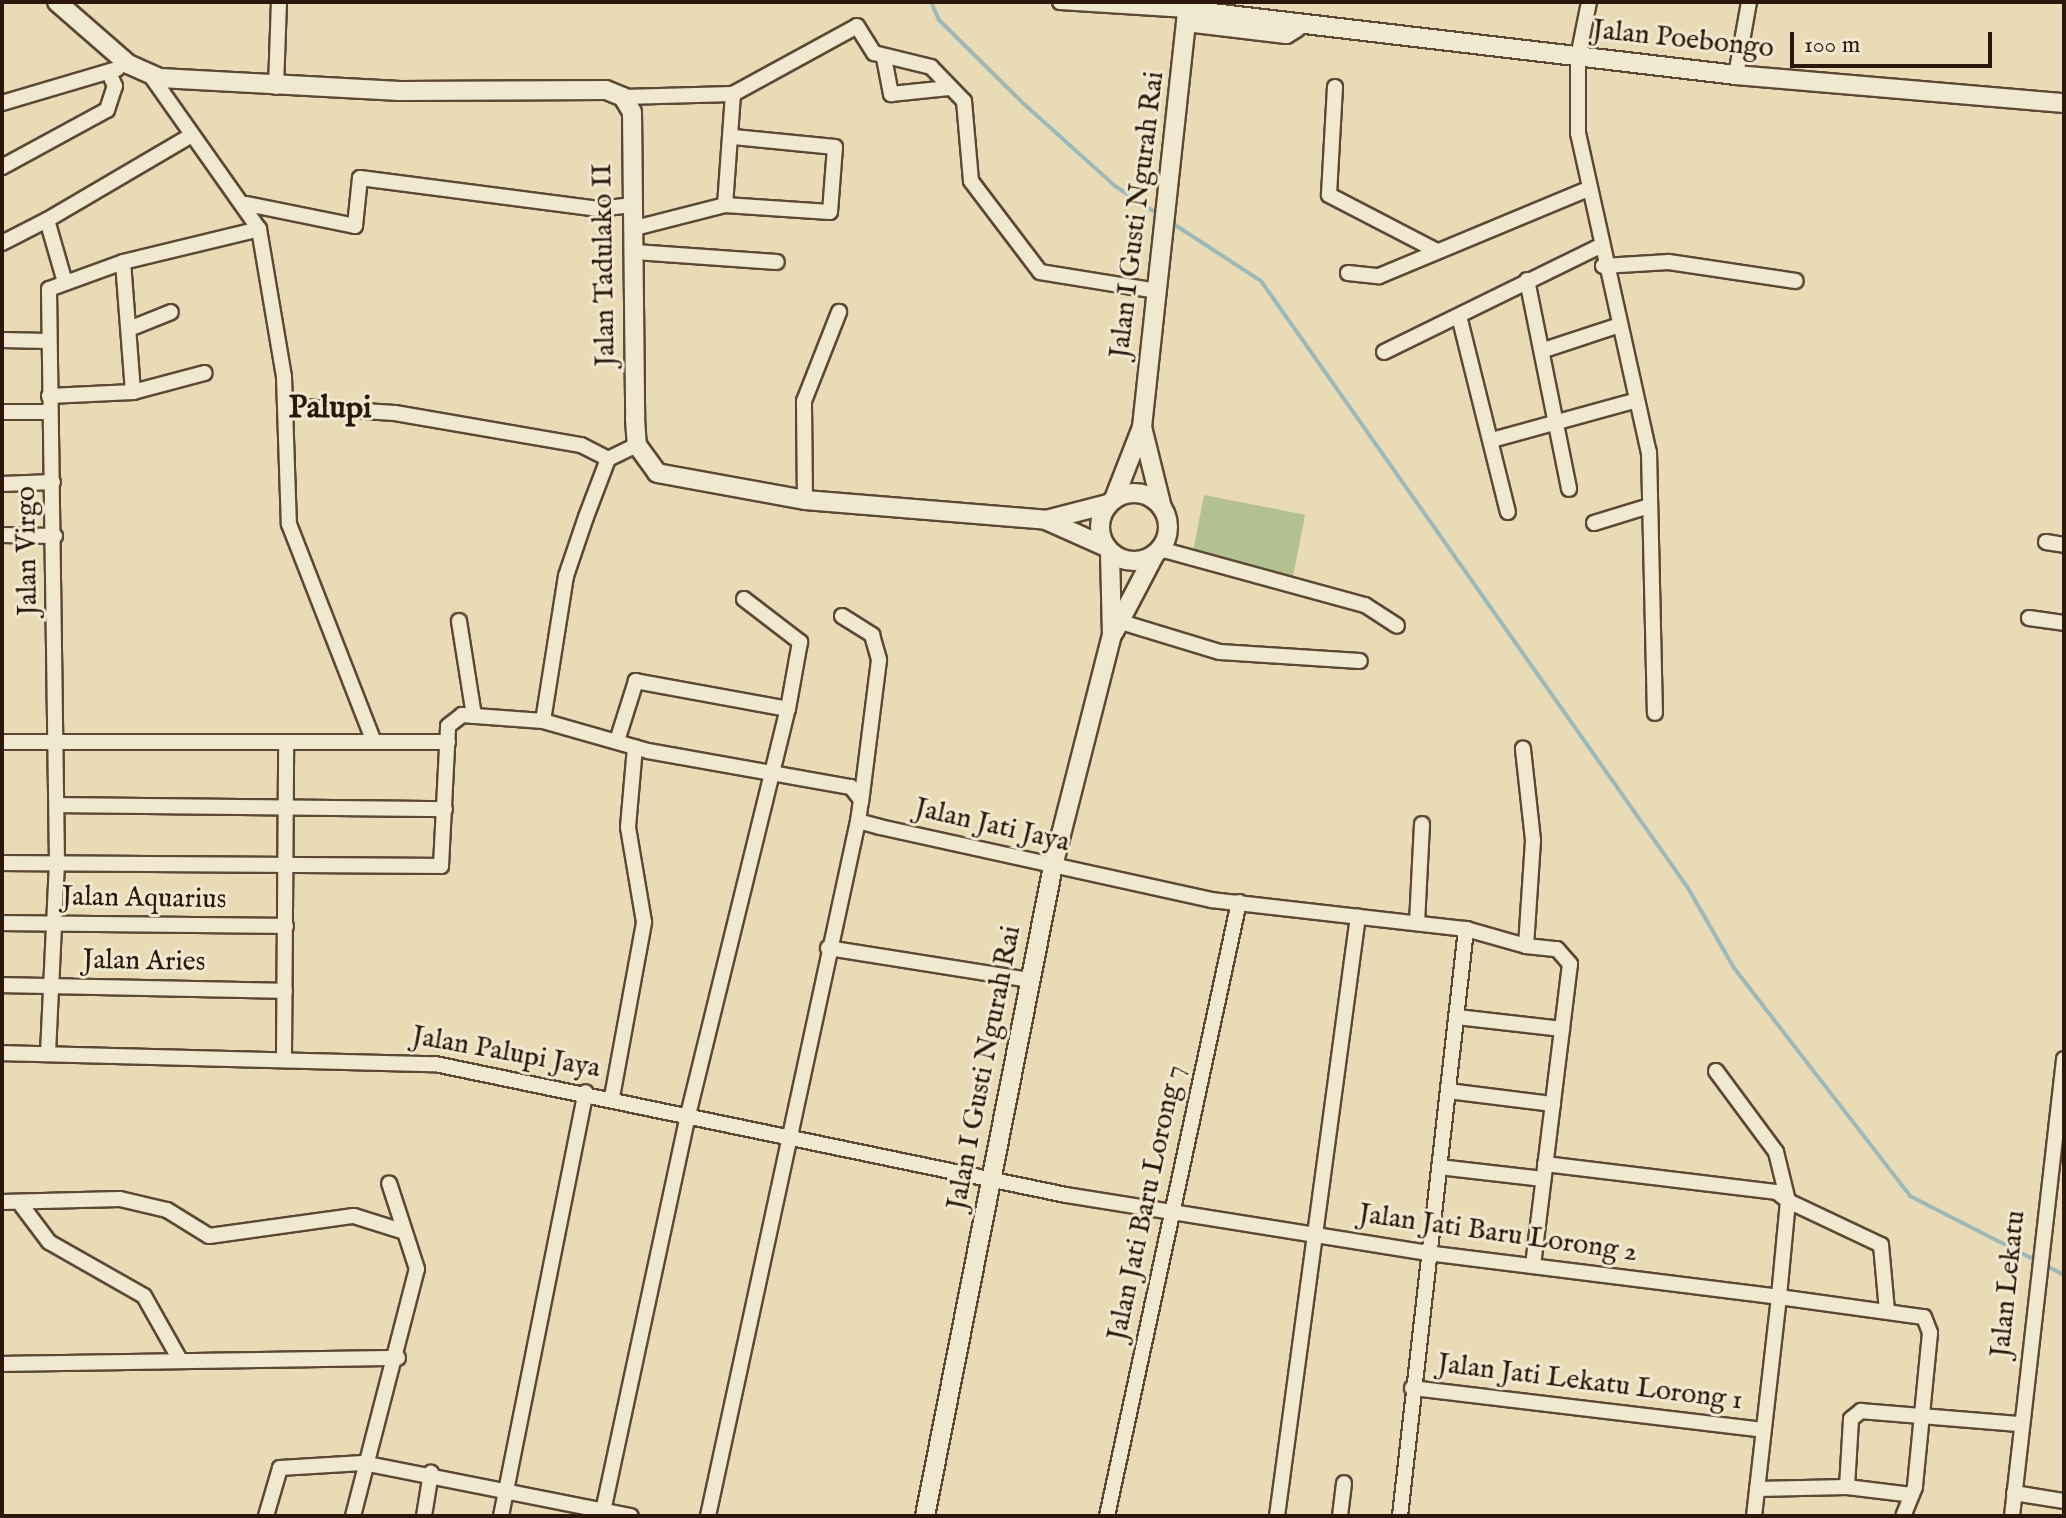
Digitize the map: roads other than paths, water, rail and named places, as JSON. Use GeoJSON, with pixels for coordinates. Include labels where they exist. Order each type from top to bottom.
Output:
{"type":"FeatureCollection","features":[{"type":"Feature","properties":{"kind":"main road"},"geometry":{"type":"LineString","coordinates":[[57,2],[128,64],[151,76],[276,87],[606,90],[623,97]]}},
{"type":"Feature","properties":{"kind":"main road","name":"Jalan Poebongo"},"geometry":{"type":"LineString","coordinates":[[1182,15],[1736,75],[2064,103]]}},
{"type":"Feature","properties":{"kind":"main road","name":"Jalan I Gusti Ngurah Rai"},"geometry":{"type":"LineString","coordinates":[[1111,502],[1142,427],[1157,291],[1175,172],[1182,15]]}},
{"type":"Feature","properties":{"kind":"main road","name":"Jalan Tadulako II"},"geometry":{"type":"LineString","coordinates":[[623,97],[632,112],[637,445]]}},
{"type":"Feature","properties":{"kind":"main road","name":"Jalan I Gusti Ngurah Rai"},"geometry":{"type":"LineString","coordinates":[[1142,427],[1162,508]]}},
{"type":"Feature","properties":{"kind":"main road"},"geometry":{"type":"LineString","coordinates":[[637,445],[648,465],[670,478],[805,500],[1046,520],[1146,495],[1162,508],[1168,527],[1157,552],[1137,561],[1046,520]]}},
{"type":"Feature","properties":{"kind":"main road"},"geometry":{"type":"LineString","coordinates":[[1108,550],[1100,521],[1111,502]]}},
{"type":"Feature","properties":{"kind":"main road","name":"Jalan I Gusti Ngurah Rai"},"geometry":{"type":"LineString","coordinates":[[1108,550],[1117,628]]}},
{"type":"Feature","properties":{"kind":"main road","name":"Jalan I Gusti Ngurah Rai"},"geometry":{"type":"LineString","coordinates":[[925,1516],[1053,866],[1117,628],[1157,552]]}},
{"type":"Feature","properties":{"kind":"street"},"geometry":{"type":"LineString","coordinates":[[276,87],[279,2]]}},
{"type":"Feature","properties":{"kind":"street"},"geometry":{"type":"LineString","coordinates":[[1060,2],[1182,15]]}},
{"type":"Feature","properties":{"kind":"street"},"geometry":{"type":"LineString","coordinates":[[1589,2],[1578,57],[1586,190],[1649,452],[1646,507],[1655,713]]}},
{"type":"Feature","properties":{"kind":"street"},"geometry":{"type":"LineString","coordinates":[[1736,75],[1749,2]]}},
{"type":"Feature","properties":{"kind":"street"},"geometry":{"type":"LineString","coordinates":[[623,97],[733,94],[857,26],[884,58],[891,94],[949,88]]}},
{"type":"Feature","properties":{"kind":"street"},"geometry":{"type":"LineString","coordinates":[[884,58],[931,67],[964,101],[971,181],[1040,272],[1157,291]]}},
{"type":"Feature","properties":{"kind":"street"},"geometry":{"type":"LineString","coordinates":[[2,103],[109,73],[128,64]]}},
{"type":"Feature","properties":{"kind":"street"},"geometry":{"type":"LineString","coordinates":[[2,167],[107,110],[115,90],[109,73]]}},
{"type":"Feature","properties":{"kind":"street"},"geometry":{"type":"LineString","coordinates":[[151,76],[192,135],[247,204],[259,229],[286,406],[294,544],[373,740]]}},
{"type":"Feature","properties":{"kind":"street"},"geometry":{"type":"LineString","coordinates":[[1335,87],[1329,195],[1437,251]]}},
{"type":"Feature","properties":{"kind":"street"},"geometry":{"type":"LineString","coordinates":[[725,205],[733,137],[733,94]]}},
{"type":"Feature","properties":{"kind":"street"},"geometry":{"type":"LineString","coordinates":[[2,243],[192,135]]}},
{"type":"Feature","properties":{"kind":"street"},"geometry":{"type":"LineString","coordinates":[[635,228],[725,205],[831,211],[835,147],[733,137]]}},
{"type":"Feature","properties":{"kind":"street"},"geometry":{"type":"LineString","coordinates":[[247,204],[355,226],[360,178],[599,209],[633,205]]}},
{"type":"Feature","properties":{"kind":"street"},"geometry":{"type":"LineString","coordinates":[[1348,273],[1379,276],[1586,190]]}},
{"type":"Feature","properties":{"kind":"street"},"geometry":{"type":"LineString","coordinates":[[47,220],[64,279],[259,229]]}},
{"type":"Feature","properties":{"kind":"street"},"geometry":{"type":"LineString","coordinates":[[1384,352],[1598,247]]}},
{"type":"Feature","properties":{"kind":"street"},"geometry":{"type":"LineString","coordinates":[[635,252],[777,262]]}},
{"type":"Feature","properties":{"kind":"street"},"geometry":{"type":"LineString","coordinates":[[123,262],[133,392]]}},
{"type":"Feature","properties":{"kind":"street"},"geometry":{"type":"LineString","coordinates":[[1603,266],[1669,262],[1796,281]]}},
{"type":"Feature","properties":{"kind":"street","name":"Jalan Virgo"},"geometry":{"type":"LineString","coordinates":[[48,1053],[58,805],[49,289],[64,279]]}},
{"type":"Feature","properties":{"kind":"street"},"geometry":{"type":"LineString","coordinates":[[1527,280],[1544,350],[1569,489]]}},
{"type":"Feature","properties":{"kind":"street"},"geometry":{"type":"LineString","coordinates":[[129,329],[171,312]]}},
{"type":"Feature","properties":{"kind":"street"},"geometry":{"type":"LineString","coordinates":[[805,500],[804,401],[839,312]]}},
{"type":"Feature","properties":{"kind":"street"},"geometry":{"type":"LineString","coordinates":[[1459,316],[1508,512]]}},
{"type":"Feature","properties":{"kind":"street"},"geometry":{"type":"LineString","coordinates":[[1544,350],[1617,326]]}},
{"type":"Feature","properties":{"kind":"street"},"geometry":{"type":"LineString","coordinates":[[2,340],[48,341]]}},
{"type":"Feature","properties":{"kind":"street"},"geometry":{"type":"LineString","coordinates":[[49,396],[133,392],[205,373]]}},
{"type":"Feature","properties":{"kind":"street"},"geometry":{"type":"LineString","coordinates":[[1492,440],[1637,400]]}},
{"type":"Feature","properties":{"kind":"street"},"geometry":{"type":"LineString","coordinates":[[286,406],[395,413],[599,449],[608,459]]}},
{"type":"Feature","properties":{"kind":"street"},"geometry":{"type":"LineString","coordinates":[[2,412],[49,412]]}},
{"type":"Feature","properties":{"kind":"street"},"geometry":{"type":"LineString","coordinates":[[543,721],[566,576],[608,459],[637,445]]}},
{"type":"Feature","properties":{"kind":"street"},"geometry":{"type":"LineString","coordinates":[[2,484],[53,482]]}},
{"type":"Feature","properties":{"kind":"street"},"geometry":{"type":"LineString","coordinates":[[1594,523],[1646,507]]}},
{"type":"Feature","properties":{"kind":"street"},"geometry":{"type":"LineString","coordinates":[[2,535],[55,536]]}},
{"type":"Feature","properties":{"kind":"street"},"geometry":{"type":"LineString","coordinates":[[2046,542],[2064,545]]}},
{"type":"Feature","properties":{"kind":"street"},"geometry":{"type":"LineString","coordinates":[[1157,552],[1365,605],[1397,626]]}},
{"type":"Feature","properties":{"kind":"street"},"geometry":{"type":"LineString","coordinates":[[603,1513],[688,1115],[788,709],[800,642],[744,599]]}},
{"type":"Feature","properties":{"kind":"street"},"geometry":{"type":"LineString","coordinates":[[708,1516],[786,1138],[861,804],[879,660],[872,635],[842,616]]}},
{"type":"Feature","properties":{"kind":"street"},"geometry":{"type":"LineString","coordinates":[[2029,618],[2064,623]]}},
{"type":"Feature","properties":{"kind":"street"},"geometry":{"type":"LineString","coordinates":[[459,621],[474,716]]}},
{"type":"Feature","properties":{"kind":"street"},"geometry":{"type":"LineString","coordinates":[[1117,628],[1220,652],[1360,661]]}},
{"type":"Feature","properties":{"kind":"street"},"geometry":{"type":"LineString","coordinates":[[617,741],[636,681],[788,709]]}},
{"type":"Feature","properties":{"kind":"street"},"geometry":{"type":"LineString","coordinates":[[2,863],[286,870],[437,868],[445,855],[448,742],[452,719],[474,716],[543,721],[635,747],[773,767],[851,787],[861,804]]}},
{"type":"Feature","properties":{"kind":"street"},"geometry":{"type":"LineString","coordinates":[[2,742],[286,745],[373,740],[448,742]]}},
{"type":"Feature","properties":{"kind":"street"},"geometry":{"type":"LineString","coordinates":[[284,1056],[286,745]]}},
{"type":"Feature","properties":{"kind":"street"},"geometry":{"type":"LineString","coordinates":[[612,1097],[644,922],[628,827],[635,747]]}},
{"type":"Feature","properties":{"kind":"street"},"geometry":{"type":"LineString","coordinates":[[1523,749],[1533,840],[1526,946]]}},
{"type":"Feature","properties":{"kind":"street"},"geometry":{"type":"LineString","coordinates":[[58,805],[445,809]]}},
{"type":"Feature","properties":{"kind":"street","name":"Jalan Jati Jaya"},"geometry":{"type":"LineString","coordinates":[[858,821],[1053,866],[1239,902],[1466,929],[1526,946],[1557,949],[1570,964],[1533,1266]]}},
{"type":"Feature","properties":{"kind":"street"},"geometry":{"type":"LineString","coordinates":[[1417,923],[1422,824]]}},
{"type":"Feature","properties":{"kind":"street","name":"Jalan Jati Baru Lorong 7"},"geometry":{"type":"LineString","coordinates":[[1107,1516],[1239,902]]}},
{"type":"Feature","properties":{"kind":"street"},"geometry":{"type":"LineString","coordinates":[[1277,1516],[1358,916]]}},
{"type":"Feature","properties":{"kind":"street","name":"Jalan Aquarius"},"geometry":{"type":"LineString","coordinates":[[2,923],[286,926]]}},
{"type":"Feature","properties":{"kind":"street"},"geometry":{"type":"LineString","coordinates":[[1400,1516],[1427,1253],[1466,929]]}},
{"type":"Feature","properties":{"kind":"street"},"geometry":{"type":"LineString","coordinates":[[828,948],[1031,980]]}},
{"type":"Feature","properties":{"kind":"street","name":"Jalan Aries"},"geometry":{"type":"LineString","coordinates":[[2,985],[285,991]]}},
{"type":"Feature","properties":{"kind":"street"},"geometry":{"type":"LineString","coordinates":[[1457,1017],[1562,1029]]}},
{"type":"Feature","properties":{"kind":"street","name":"Jalan Palupi Jaya"},"geometry":{"type":"LineString","coordinates":[[2,1053],[284,1056],[435,1064],[612,1097],[992,1182]]}},
{"type":"Feature","properties":{"kind":"street","name":"Jalan Lekatu"},"geometry":{"type":"LineString","coordinates":[[2012,1516],[2044,1203],[2064,1059]]}},
{"type":"Feature","properties":{"kind":"street"},"geometry":{"type":"LineString","coordinates":[[1716,1071],[1776,1152],[1788,1201],[1754,1516]]}},
{"type":"Feature","properties":{"kind":"street"},"geometry":{"type":"LineString","coordinates":[[1448,1091],[1553,1104]]}},
{"type":"Feature","properties":{"kind":"street"},"geometry":{"type":"LineString","coordinates":[[501,1516],[586,1092]]}},
{"type":"Feature","properties":{"kind":"street"},"geometry":{"type":"LineString","coordinates":[[1439,1167],[1544,1172],[1771,1191],[1881,1245],[1887,1311]]}},
{"type":"Feature","properties":{"kind":"street","name":"Jalan Jati Baru Lorong 2"},"geometry":{"type":"LineString","coordinates":[[992,1182],[1427,1253],[1924,1317],[1930,1333],[1922,1412]]}},
{"type":"Feature","properties":{"kind":"street"},"geometry":{"type":"LineString","coordinates":[[353,1516],[363,1463],[398,1358],[417,1269],[402,1231],[389,1183]]}},
{"type":"Feature","properties":{"kind":"street"},"geometry":{"type":"LineString","coordinates":[[2,1202],[22,1206],[72,1195],[120,1199],[167,1210],[209,1236],[354,1216],[402,1231]]}},
{"type":"Feature","properties":{"kind":"street"},"geometry":{"type":"LineString","coordinates":[[22,1206],[49,1242],[144,1296],[179,1358]]}},
{"type":"Feature","properties":{"kind":"street"},"geometry":{"type":"LineString","coordinates":[[2,1364],[179,1358],[398,1358]]}},
{"type":"Feature","properties":{"kind":"street","name":"Jalan Jati Lekatu Lorong 1"},"geometry":{"type":"LineString","coordinates":[[1412,1388],[1762,1430]]}},
{"type":"Feature","properties":{"kind":"street"},"geometry":{"type":"LineString","coordinates":[[1847,1487],[1852,1415],[1922,1412],[2020,1424]]}},
{"type":"Feature","properties":{"kind":"street"},"geometry":{"type":"LineString","coordinates":[[1903,1516],[1912,1495],[1922,1412]]}},
{"type":"Feature","properties":{"kind":"street"},"geometry":{"type":"LineString","coordinates":[[266,1516],[280,1468],[363,1463],[431,1473],[603,1513],[631,1516]]}},
{"type":"Feature","properties":{"kind":"street"},"geometry":{"type":"LineString","coordinates":[[424,1516],[431,1473]]}},
{"type":"Feature","properties":{"kind":"street"},"geometry":{"type":"LineString","coordinates":[[1340,1516],[1344,1483]]}},
{"type":"Feature","properties":{"kind":"street"},"geometry":{"type":"LineString","coordinates":[[1757,1489],[1847,1487],[1912,1495]]}},
{"type":"Feature","properties":{"kind":"street"},"geometry":{"type":"LineString","coordinates":[[2014,1493],[2064,1501]]}},
{"type":"Feature","properties":{"kind":"waterway"},"geometry":{"type":"LineString","coordinates":[[931,2],[939,20],[1024,104],[1115,186],[1158,214]]}},
{"type":"Feature","properties":{"kind":"waterway"},"geometry":{"type":"LineString","coordinates":[[1169,221],[1261,281],[1688,888],[1734,968],[1910,1196],[2037,1261]]}},
{"type":"Feature","properties":{"kind":"waterway"},"geometry":{"type":"LineString","coordinates":[[2045,1265],[2064,1275]]}},
{"type":"Feature","properties":{"kind":"district","name":"Palupi"},"geometry":{"type":"Point","coordinates":[330,409]}}]}
